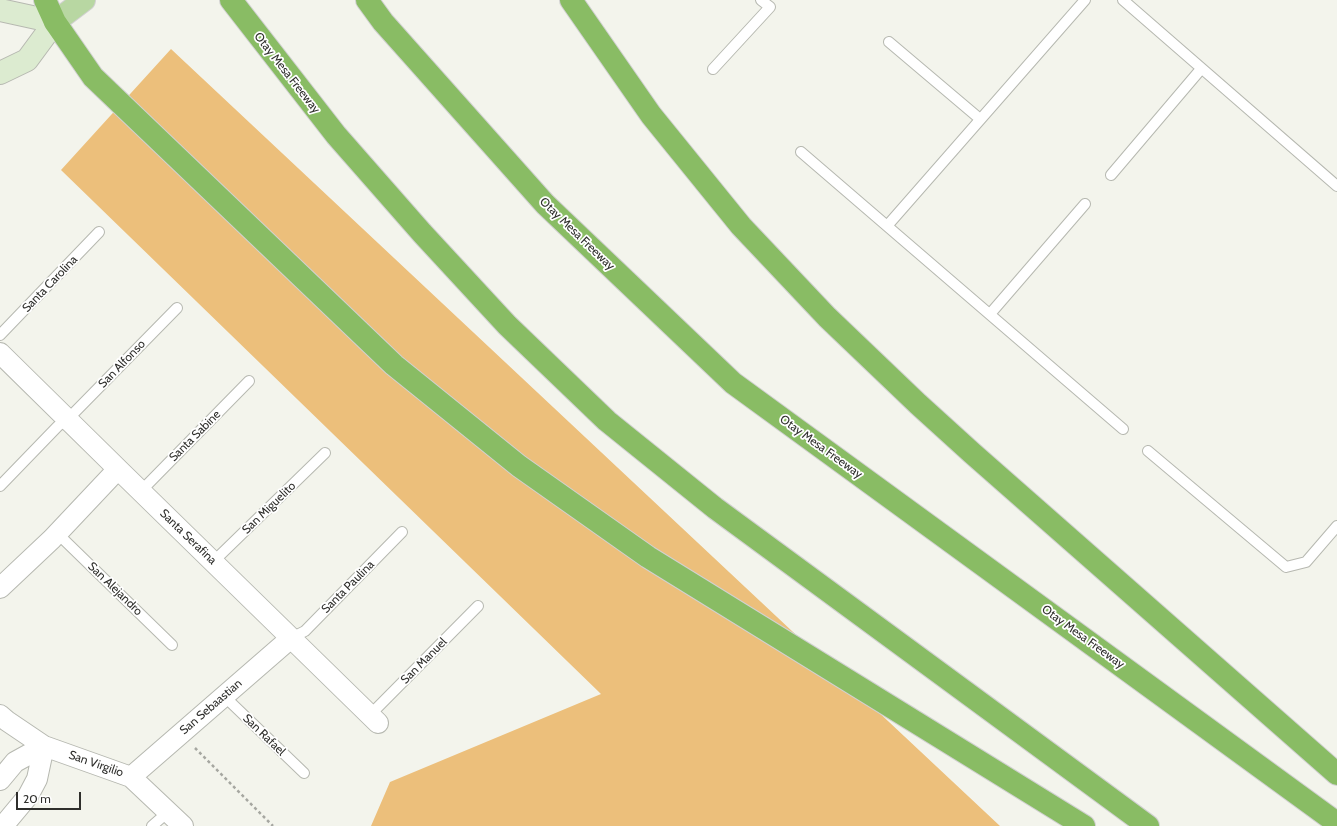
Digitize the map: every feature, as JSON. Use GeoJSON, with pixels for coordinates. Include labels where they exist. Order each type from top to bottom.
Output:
{"type":"FeatureCollection","features":[{"type":"Feature","properties":{"kind":"highway"},"geometry":{"type":"LineString","coordinates":[[45,0],[54,22],[93,77],[388,360],[519,466],[648,557],[1084,826]]}},
{"type":"Feature","properties":{"kind":"highway","name":"Otay Mesa Freeway"},"geometry":{"type":"LineString","coordinates":[[230,0],[336,135],[422,234],[507,325],[607,421],[715,508],[1148,826]]}},
{"type":"Feature","properties":{"kind":"highway","name":"Otay Mesa Freeway"},"geometry":{"type":"LineString","coordinates":[[367,0],[383,22],[545,204],[733,383],[1337,823]]}},
{"type":"Feature","properties":{"kind":"highway"},"geometry":{"type":"LineString","coordinates":[[571,0],[656,122],[740,226],[827,317],[939,424],[1337,774]]}},
{"type":"Feature","properties":{"kind":"main road"},"geometry":{"type":"LineString","coordinates":[[0,73],[27,60],[54,22],[84,0]]}},
{"type":"Feature","properties":{"kind":"main road"},"geometry":{"type":"LineString","coordinates":[[0,10],[54,22]]}},
{"type":"Feature","properties":{"kind":"street","name":"Santa Serafina"},"geometry":{"type":"LineString","coordinates":[[0,353],[374,719]]}},
{"type":"Feature","properties":{"kind":"street"},"geometry":{"type":"LineString","coordinates":[[0,588],[57,533],[118,469]]}},
{"type":"Feature","properties":{"kind":"street","name":"San Sebaastian"},"geometry":{"type":"LineString","coordinates":[[131,777],[290,638]]}},
{"type":"Feature","properties":{"kind":"street","name":"San Virgilio"},"geometry":{"type":"LineString","coordinates":[[0,715],[7,722],[44,746],[131,777],[183,826]]}},
{"type":"Feature","properties":{"kind":"street"},"geometry":{"type":"LineString","coordinates":[[0,780],[16,762],[44,746]]}},
{"type":"Feature","properties":{"kind":"street"},"geometry":{"type":"LineString","coordinates":[[3,826],[28,796],[37,779],[44,746]]}},
{"type":"Feature","properties":{"kind":"lane"},"geometry":{"type":"LineString","coordinates":[[713,69],[772,3],[761,0]]}},
{"type":"Feature","properties":{"kind":"lane"},"geometry":{"type":"LineString","coordinates":[[887,226],[1084,0]]}},
{"type":"Feature","properties":{"kind":"lane"},"geometry":{"type":"LineString","coordinates":[[1123,0],[1337,186]]}},
{"type":"Feature","properties":{"kind":"lane"},"geometry":{"type":"LineString","coordinates":[[889,42],[980,120]]}},
{"type":"Feature","properties":{"kind":"lane"},"geometry":{"type":"LineString","coordinates":[[1111,175],[1201,69]]}},
{"type":"Feature","properties":{"kind":"lane"},"geometry":{"type":"LineString","coordinates":[[801,152],[1123,429]]}},
{"type":"Feature","properties":{"kind":"lane"},"geometry":{"type":"LineString","coordinates":[[990,314],[1085,204]]}},
{"type":"Feature","properties":{"kind":"lane","name":"Santa Carolina"},"geometry":{"type":"LineString","coordinates":[[0,335],[100,232]]}},
{"type":"Feature","properties":{"kind":"lane","name":"San Alfonso"},"geometry":{"type":"LineString","coordinates":[[0,486],[177,308]]}},
{"type":"Feature","properties":{"kind":"lane","name":"Santa Sabine"},"geometry":{"type":"LineString","coordinates":[[140,491],[248,381]]}},
{"type":"Feature","properties":{"kind":"lane"},"geometry":{"type":"LineString","coordinates":[[1148,451],[1286,567],[1306,562],[1337,526]]}},
{"type":"Feature","properties":{"kind":"lane","name":"San Miguelito"},"geometry":{"type":"LineString","coordinates":[[213,562],[325,453]]}},
{"type":"Feature","properties":{"kind":"lane","name":"Santa Paulina"},"geometry":{"type":"LineString","coordinates":[[290,638],[305,631],[402,532]]}},
{"type":"Feature","properties":{"kind":"lane","name":"San Alejandro"},"geometry":{"type":"LineString","coordinates":[[57,533],[172,645]]}},
{"type":"Feature","properties":{"kind":"lane","name":"San Manuel"},"geometry":{"type":"LineString","coordinates":[[374,719],[478,606]]}},
{"type":"Feature","properties":{"kind":"lane","name":"San Rafael"},"geometry":{"type":"LineString","coordinates":[[224,696],[304,773]]}},
{"type":"Feature","properties":{"kind":"lane"},"geometry":{"type":"LineString","coordinates":[[152,826],[168,812]]}},
{"type":"Feature","properties":{"kind":"path"},"geometry":{"type":"LineString","coordinates":[[182,732],[204,758],[273,826]]}},
{"type":"Feature","properties":{"kind":"shaded area"},"geometry":{"type":"Polygon","coordinates":[[[171,49],[1000,826],[371,826],[390,782],[601,694],[61,170],[171,49]]]}}]}
